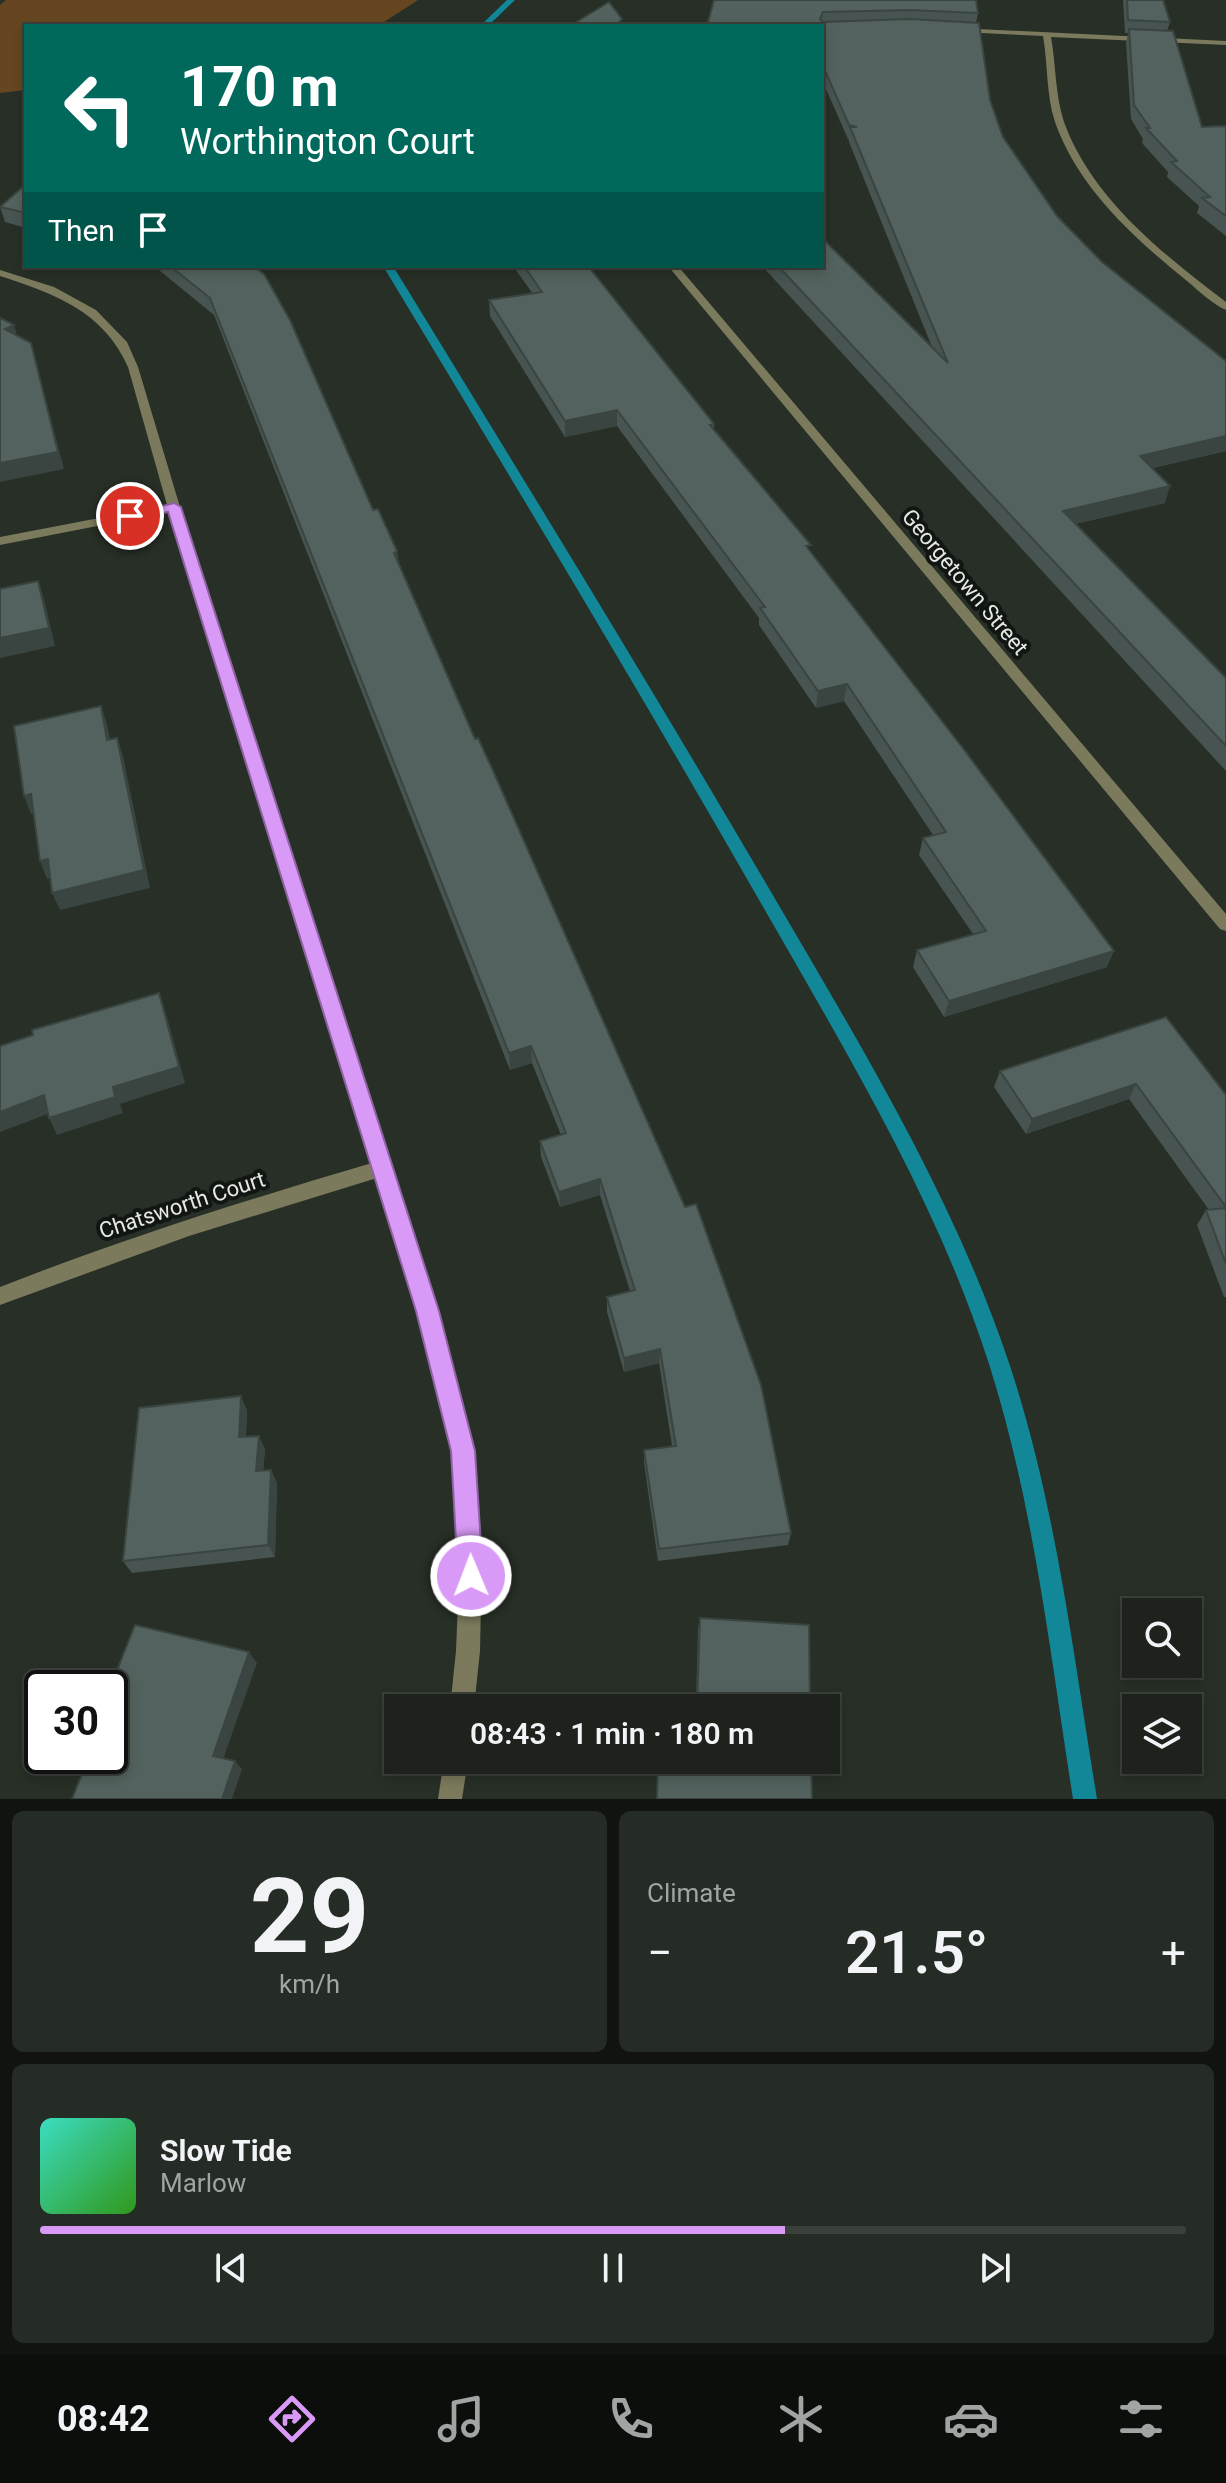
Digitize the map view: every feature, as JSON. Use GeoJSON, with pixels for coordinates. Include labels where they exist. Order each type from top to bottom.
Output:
{"type":"FeatureCollection","features":[{"type":"Feature","properties":{"kind":"street"},"geometry":{"type":"LineString","coordinates":[[954,30],[1226,43]]}},
{"type":"Feature","properties":{"kind":"street"},"geometry":{"type":"LineString","coordinates":[[1047,34],[1059,119],[1080,162],[1110,203],[1151,245],[1226,307]]}},
{"type":"Feature","properties":{"kind":"street","name":"Georgetown Street"},"geometry":{"type":"LineString","coordinates":[[675,268],[1226,925]]}},
{"type":"Feature","properties":{"kind":"street"},"geometry":{"type":"LineString","coordinates":[[0,273],[72,300],[108,326],[123,344],[133,367],[174,507],[428,1311],[463,1451],[471,1552],[463,1694]]}},
{"type":"Feature","properties":{"kind":"street"},"geometry":{"type":"LineString","coordinates":[[0,541],[174,507]]}},
{"type":"Feature","properties":{"kind":"street","name":"Chatsworth Court"},"geometry":{"type":"LineString","coordinates":[[0,1296],[68,1268],[202,1222],[381,1169]]}},
{"type":"Feature","properties":{"kind":"street"},"geometry":{"type":"LineString","coordinates":[[450,1799],[454,1774]]}},
{"type":"Feature","properties":{"kind":"shaded area"},"geometry":{"type":"Polygon","coordinates":[[[6,0],[418,0],[381,24],[24,24],[24,90],[0,93],[0,5],[6,0]]]}},
{"type":"Feature","properties":{"kind":"building"},"geometry":{"type":"Polygon","coordinates":[[[714,0],[976,0],[978,13],[910,10],[823,12],[820,19],[823,22],[910,19],[979,23],[990,100],[1003,137],[1057,216],[1102,262],[1226,361],[1226,436],[1140,456],[1170,486],[1063,511],[1226,678],[1226,746],[780,268],[824,268],[824,240],[948,363],[850,127],[857,127],[849,125],[824,68],[824,24],[708,24],[714,0]]]}},
{"type":"Feature","properties":{"kind":"building"},"geometry":{"type":"Polygon","coordinates":[[[1127,0],[1163,0],[1170,22],[1128,20],[1127,0]]]}},
{"type":"Feature","properties":{"kind":"building"},"geometry":{"type":"Polygon","coordinates":[[[609,2],[622,19],[617,24],[573,24],[609,2]]]}},
{"type":"Feature","properties":{"kind":"building"},"geometry":{"type":"Polygon","coordinates":[[[1129,29],[1173,31],[1202,127],[1226,126],[1226,216],[1202,198],[1210,197],[1171,162],[1177,161],[1146,128],[1150,128],[1134,105],[1129,29]]]}},
{"type":"Feature","properties":{"kind":"building"},"geometry":{"type":"Polygon","coordinates":[[[24,186],[24,213],[0,207],[24,186]]]}},
{"type":"Feature","properties":{"kind":"building"},"geometry":{"type":"Polygon","coordinates":[[[172,268],[256,268],[264,274],[290,320],[373,510],[378,509],[397,551],[394,553],[475,739],[478,738],[494,773],[685,1207],[696,1204],[761,1385],[791,1533],[659,1549],[644,1450],[676,1446],[660,1349],[624,1358],[607,1297],[635,1290],[600,1179],[559,1192],[540,1141],[566,1133],[531,1046],[509,1053],[210,298],[172,268]]]}},
{"type":"Feature","properties":{"kind":"building"},"geometry":{"type":"Polygon","coordinates":[[[525,268],[590,268],[714,424],[710,425],[811,545],[806,546],[962,747],[1114,951],[949,1001],[917,950],[986,931],[923,838],[946,832],[847,684],[818,691],[760,608],[765,607],[617,410],[565,421],[489,300],[542,292],[525,268]]]}},
{"type":"Feature","properties":{"kind":"building"},"geometry":{"type":"Polygon","coordinates":[[[0,318],[14,325],[5,329],[31,343],[58,452],[0,463],[0,318]]]}},
{"type":"Feature","properties":{"kind":"building"},"geometry":{"type":"Polygon","coordinates":[[[38,581],[49,628],[0,638],[0,589],[38,581]]]}},
{"type":"Feature","properties":{"kind":"building"},"geometry":{"type":"Polygon","coordinates":[[[101,706],[107,740],[117,738],[144,870],[52,893],[48,859],[40,861],[31,794],[24,796],[14,726],[101,706]]]}},
{"type":"Feature","properties":{"kind":"building"},"geometry":{"type":"Polygon","coordinates":[[[159,993],[179,1067],[113,1087],[115,1097],[49,1118],[44,1095],[0,1112],[0,1046],[33,1035],[32,1030],[159,993]]]}},
{"type":"Feature","properties":{"kind":"building"},"geometry":{"type":"Polygon","coordinates":[[[1166,1017],[1226,1095],[1226,1207],[1136,1084],[1032,1119],[1000,1071],[1166,1017]]]}},
{"type":"Feature","properties":{"kind":"building"},"geometry":{"type":"Polygon","coordinates":[[[1226,1208],[1226,1264],[1206,1210],[1226,1208]]]}},
{"type":"Feature","properties":{"kind":"building"},"geometry":{"type":"Polygon","coordinates":[[[241,1396],[239,1437],[259,1436],[256,1471],[271,1470],[268,1545],[123,1561],[139,1408],[241,1396]]]}},
{"type":"Feature","properties":{"kind":"building"},"geometry":{"type":"Polygon","coordinates":[[[700,1618],[809,1625],[810,1694],[697,1694],[700,1618]]]}},
{"type":"Feature","properties":{"kind":"building"},"geometry":{"type":"Polygon","coordinates":[[[135,1625],[249,1652],[213,1756],[235,1761],[222,1799],[72,1799],[82,1774],[128,1774],[128,1670],[117,1670],[135,1625]]]}},
{"type":"Feature","properties":{"kind":"building"},"geometry":{"type":"Polygon","coordinates":[[[658,1774],[811,1774],[812,1799],[657,1799],[658,1774]]]}},
{"type":"Feature","properties":{"kind":"waterway"},"geometry":{"type":"LineString","coordinates":[[486,24],[511,0]]}},
{"type":"Feature","properties":{"kind":"waterway"},"geometry":{"type":"LineString","coordinates":[[389,268],[646,690],[857,1055],[929,1194],[967,1277],[999,1364],[1036,1499],[1085,1799]]}},
{"type":"Feature","properties":{"kind":"route"},"geometry":{"type":"LineString","coordinates":[[130,516],[174,507],[428,1311],[463,1451],[471,1576]]}}]}
